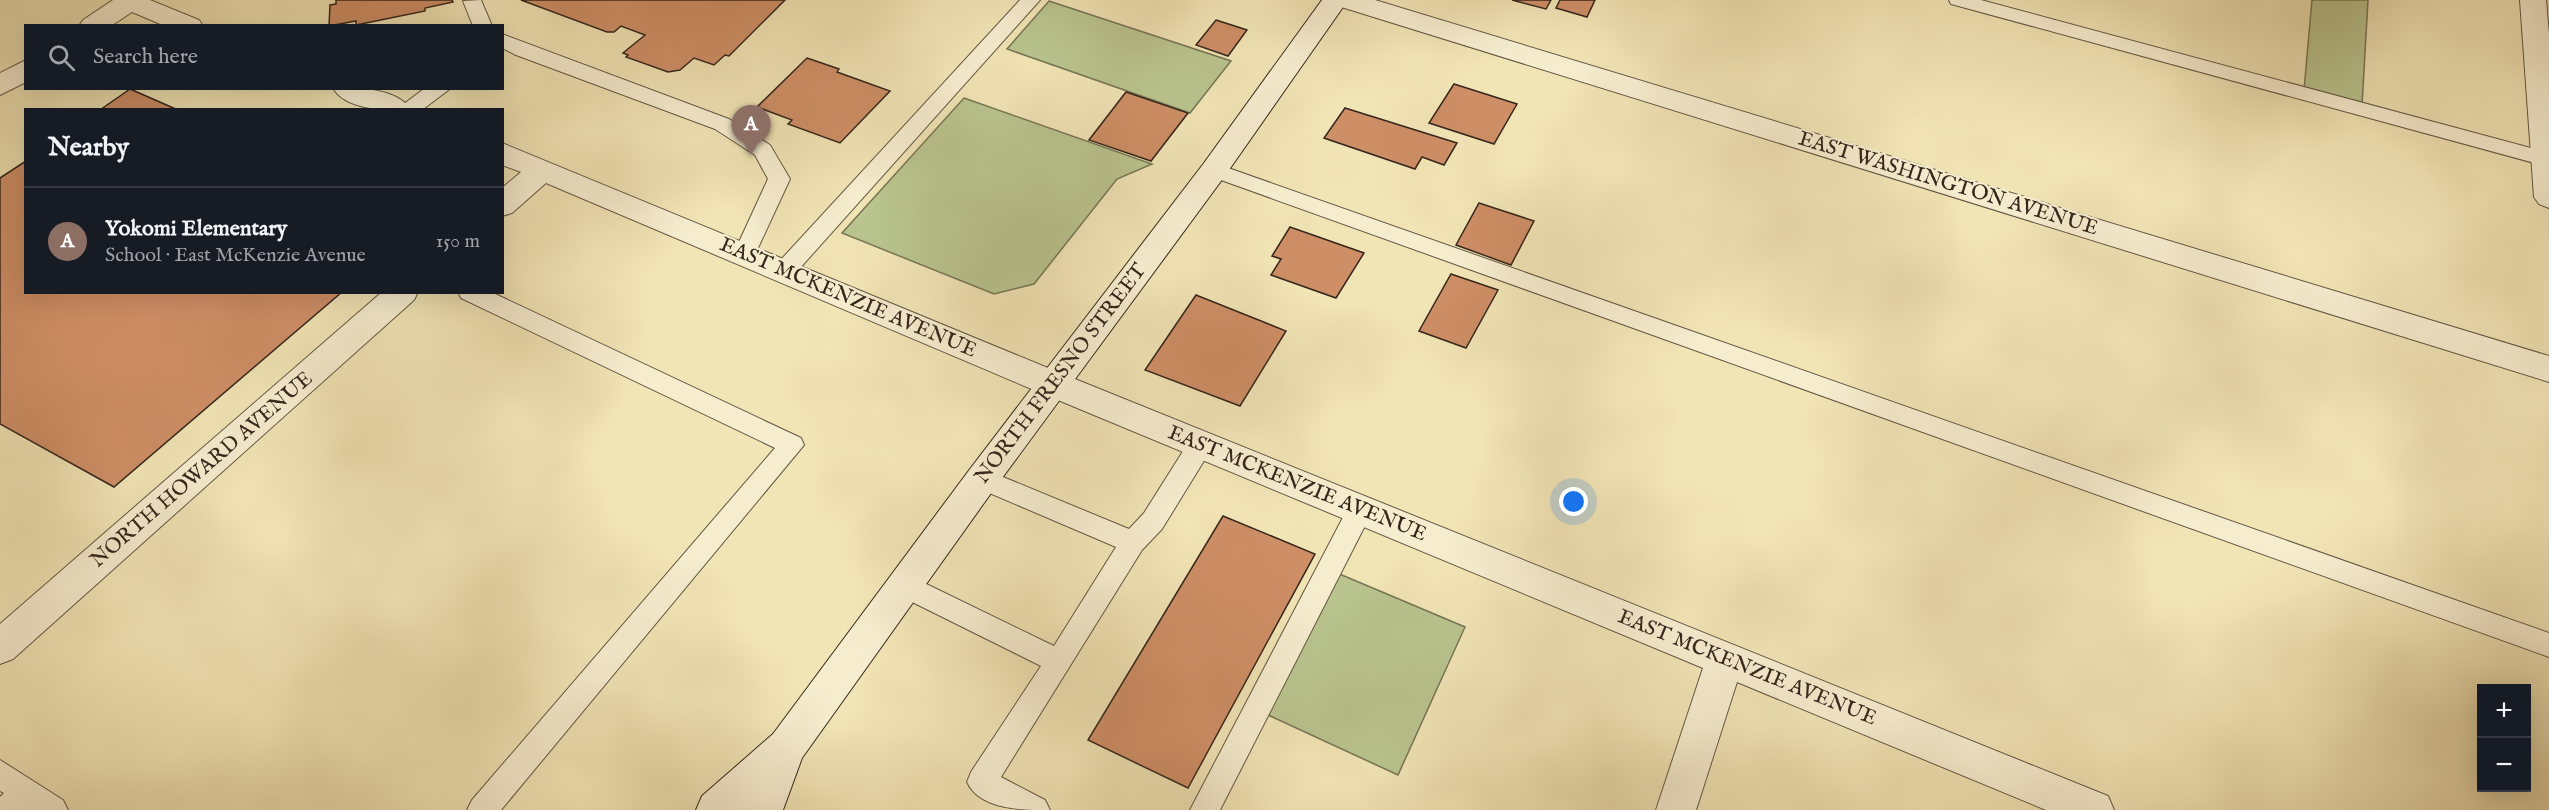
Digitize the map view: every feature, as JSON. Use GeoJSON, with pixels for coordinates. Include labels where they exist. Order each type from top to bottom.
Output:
{"type":"FeatureCollection","features":[{"type":"Feature","properties":{"kind":"street"},"geometry":{"type":"LineString","coordinates":[[95,24],[129,0],[185,24]]}},
{"type":"Feature","properties":{"kind":"street","name":"NORTH FRESNO STREET"},"geometry":{"type":"LineString","coordinates":[[716,810],[787,747],[982,479],[1214,170],[1335,0]]}},
{"type":"Feature","properties":{"kind":"street","name":"EAST WASHINGTON AVENUE"},"geometry":{"type":"LineString","coordinates":[[1347,0],[2549,369]]}},
{"type":"Feature","properties":{"kind":"street"},"geometry":{"type":"LineString","coordinates":[[2534,0],[2548,160],[2549,197]]}},
{"type":"Feature","properties":{"kind":"street"},"geometry":{"type":"LineString","coordinates":[[0,86],[24,70]]}},
{"type":"Feature","properties":{"kind":"street"},"geometry":{"type":"LineString","coordinates":[[351,90],[393,108]]}},
{"type":"Feature","properties":{"kind":"street","name":"EAST MCKENZIE AVENUE"},"geometry":{"type":"LineString","coordinates":[[504,154],[1053,384],[2094,810]]}},
{"type":"Feature","properties":{"kind":"street"},"geometry":{"type":"LineString","coordinates":[[504,203],[542,170]]}},
{"type":"Feature","properties":{"kind":"street","name":"NORTH HOWARD AVENUE"},"geometry":{"type":"LineString","coordinates":[[0,647],[401,294]]}},
{"type":"Feature","properties":{"kind":"street"},"geometry":{"type":"LineString","coordinates":[[1676,810],[1725,659]]}},
{"type":"Feature","properties":{"kind":"street","name":"NORTH FRESNO STREET"},"geometry":{"type":"LineString","coordinates":[[763,810],[787,747]]}},
{"type":"Feature","properties":{"kind":"lane"},"geometry":{"type":"LineString","coordinates":[[784,271],[1031,0]]}},
{"type":"Feature","properties":{"kind":"lane"},"geometry":{"type":"LineString","coordinates":[[1958,0],[2548,160]]}},
{"type":"Feature","properties":{"kind":"lane"},"geometry":{"type":"LineString","coordinates":[[472,1],[482,24]]}},
{"type":"Feature","properties":{"kind":"lane"},"geometry":{"type":"LineString","coordinates":[[504,41],[722,124],[763,150],[779,179],[744,255]]}},
{"type":"Feature","properties":{"kind":"lane"},"geometry":{"type":"LineString","coordinates":[[504,56],[523,50]]}},
{"type":"Feature","properties":{"kind":"lane"},"geometry":{"type":"LineString","coordinates":[[409,108],[438,90]]}},
{"type":"Feature","properties":{"kind":"lane"},"geometry":{"type":"LineString","coordinates":[[1214,170],[2549,645]]}},
{"type":"Feature","properties":{"kind":"lane"},"geometry":{"type":"LineString","coordinates":[[473,294],[792,445],[482,810]]}},
{"type":"Feature","properties":{"kind":"lane"},"geometry":{"type":"LineString","coordinates":[[1035,810],[981,782],[1133,542],[1153,521],[1201,444]]}},
{"type":"Feature","properties":{"kind":"lane"},"geometry":{"type":"LineString","coordinates":[[982,479],[1133,542]]}},
{"type":"Feature","properties":{"kind":"lane"},"geometry":{"type":"LineString","coordinates":[[1205,810],[1360,510]]}},
{"type":"Feature","properties":{"kind":"lane"},"geometry":{"type":"LineString","coordinates":[[905,586],[1059,662]]}},
{"type":"Feature","properties":{"kind":"lane"},"geometry":{"type":"LineString","coordinates":[[0,774],[17,801],[52,810]]}},
{"type":"Feature","properties":{"kind":"green space"},"geometry":{"type":"Polygon","coordinates":[[[2312,0],[2368,0],[2362,105],[2304,90],[2312,0]]]}},
{"type":"Feature","properties":{"kind":"green space"},"geometry":{"type":"Polygon","coordinates":[[[1049,1],[1231,61],[1190,113],[1007,49],[1049,1]]]}},
{"type":"Feature","properties":{"kind":"green space"},"geometry":{"type":"Polygon","coordinates":[[[964,98],[1152,164],[1117,179],[1034,284],[994,294],[842,233],[964,98]]]}},
{"type":"Feature","properties":{"kind":"green space"},"geometry":{"type":"Polygon","coordinates":[[[1330,570],[1465,627],[1398,775],[1255,709],[1330,570]]]}},
{"type":"Feature","properties":{"kind":"building"},"geometry":{"type":"Polygon","coordinates":[[[336,0],[452,0],[453,2],[425,8],[425,11],[361,24],[356,24],[356,21],[329,24],[330,5],[336,4],[336,0]]]}},
{"type":"Feature","properties":{"kind":"building"},"geometry":{"type":"Polygon","coordinates":[[[521,0],[785,0],[729,56],[725,55],[714,65],[694,58],[680,70],[668,72],[626,57],[628,55],[623,53],[645,35],[621,26],[614,32],[607,32],[521,0]]]}},
{"type":"Feature","properties":{"kind":"building"},"geometry":{"type":"Polygon","coordinates":[[[1512,0],[1551,0],[1546,9],[1512,0]]]}},
{"type":"Feature","properties":{"kind":"building"},"geometry":{"type":"Polygon","coordinates":[[[1560,0],[1595,0],[1587,17],[1556,8],[1560,0]]]}},
{"type":"Feature","properties":{"kind":"building"},"geometry":{"type":"Polygon","coordinates":[[[1216,20],[1247,30],[1228,56],[1196,45],[1216,20]]]}},
{"type":"Feature","properties":{"kind":"building"},"geometry":{"type":"Polygon","coordinates":[[[807,58],[839,69],[837,72],[890,91],[840,143],[788,124],[792,120],[757,107],[807,58]]]}},
{"type":"Feature","properties":{"kind":"building"},"geometry":{"type":"Polygon","coordinates":[[[1454,84],[1517,104],[1494,144],[1429,123],[1454,84]]]}},
{"type":"Feature","properties":{"kind":"building"},"geometry":{"type":"Polygon","coordinates":[[[129,90],[132,90],[173,108],[103,108],[129,90]]]}},
{"type":"Feature","properties":{"kind":"building"},"geometry":{"type":"Polygon","coordinates":[[[1126,92],[1188,113],[1151,161],[1089,140],[1126,92]]]}},
{"type":"Feature","properties":{"kind":"building"},"geometry":{"type":"Polygon","coordinates":[[[1345,108],[1457,143],[1444,165],[1422,157],[1415,169],[1324,138],[1345,108]]]}},
{"type":"Feature","properties":{"kind":"building"},"geometry":{"type":"Polygon","coordinates":[[[24,162],[24,294],[340,294],[114,487],[0,424],[0,178],[24,162]]]}},
{"type":"Feature","properties":{"kind":"building"},"geometry":{"type":"Polygon","coordinates":[[[1479,203],[1534,221],[1511,265],[1456,245],[1479,203]]]}},
{"type":"Feature","properties":{"kind":"building"},"geometry":{"type":"Polygon","coordinates":[[[1290,227],[1364,253],[1336,298],[1271,275],[1281,259],[1272,256],[1290,227]]]}},
{"type":"Feature","properties":{"kind":"building"},"geometry":{"type":"Polygon","coordinates":[[[1451,274],[1498,290],[1466,348],[1419,331],[1451,274]]]}},
{"type":"Feature","properties":{"kind":"building"},"geometry":{"type":"Polygon","coordinates":[[[1196,295],[1286,331],[1240,406],[1145,370],[1196,295]]]}},
{"type":"Feature","properties":{"kind":"building"},"geometry":{"type":"Polygon","coordinates":[[[1223,516],[1315,554],[1188,788],[1088,740],[1223,516]]]}},
{"type":"Feature","properties":{"kind":"place","name":"Yokomi Elementary"},"geometry":{"type":"Point","coordinates":[751,155]}}]}
